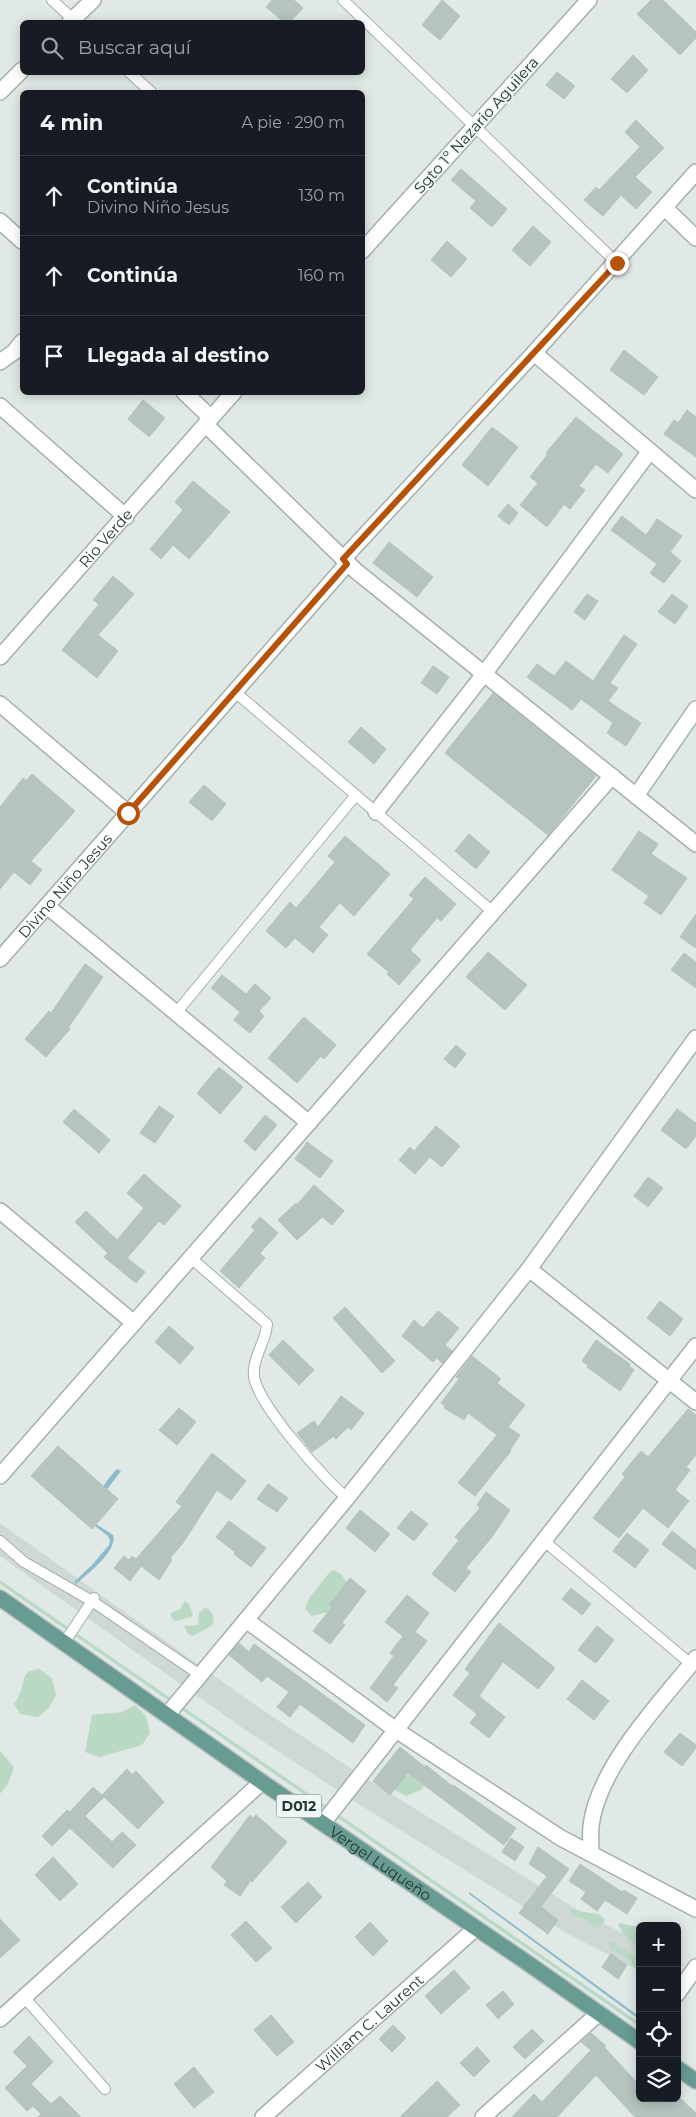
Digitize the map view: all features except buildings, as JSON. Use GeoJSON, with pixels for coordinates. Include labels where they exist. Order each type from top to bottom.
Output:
{"type":"FeatureCollection","features":[{"type":"Feature","properties":{"kind":"main road","name":"Vergel Luqueño"},"geometry":{"type":"LineString","coordinates":[[0,1598],[262,1782],[323,1822],[636,2039]]}},
{"type":"Feature","properties":{"kind":"main road"},"geometry":{"type":"LineString","coordinates":[[681,2071],[696,2081]]}},
{"type":"Feature","properties":{"kind":"street"},"geometry":{"type":"LineString","coordinates":[[75,20],[93,0]]}},
{"type":"Feature","properties":{"kind":"street","name":"Sgto 1º Nazario Aguilera"},"geometry":{"type":"LineString","coordinates":[[365,248],[589,0]]}},
{"type":"Feature","properties":{"kind":"street"},"geometry":{"type":"LineString","coordinates":[[0,92],[20,72]]}},
{"type":"Feature","properties":{"kind":"street","name":"Divino Niño Jesus"},"geometry":{"type":"LineString","coordinates":[[0,959],[235,692],[345,561],[617,263],[696,172]]}},
{"type":"Feature","properties":{"kind":"street"},"geometry":{"type":"LineString","coordinates":[[665,208],[696,238]]}},
{"type":"Feature","properties":{"kind":"street"},"geometry":{"type":"LineString","coordinates":[[0,221],[20,239]]}},
{"type":"Feature","properties":{"kind":"street"},"geometry":{"type":"LineString","coordinates":[[0,362],[14,352],[20,344]]}},
{"type":"Feature","properties":{"kind":"street"},"geometry":{"type":"LineString","coordinates":[[534,353],[696,490]]}},
{"type":"Feature","properties":{"kind":"street"},"geometry":{"type":"LineString","coordinates":[[186,395],[208,421],[345,561],[696,844]]}},
{"type":"Feature","properties":{"kind":"street"},"geometry":{"type":"LineString","coordinates":[[208,421],[231,395]]}},
{"type":"Feature","properties":{"kind":"street"},"geometry":{"type":"LineString","coordinates":[[0,406],[126,517]]}},
{"type":"Feature","properties":{"kind":"street","name":"Rio Verde"},"geometry":{"type":"LineString","coordinates":[[0,657],[126,517],[208,421]]}},
{"type":"Feature","properties":{"kind":"street"},"geometry":{"type":"LineString","coordinates":[[376,812],[484,674],[650,451]]}},
{"type":"Feature","properties":{"kind":"street"},"geometry":{"type":"LineString","coordinates":[[0,704],[128,813]]}},
{"type":"Feature","properties":{"kind":"street"},"geometry":{"type":"LineString","coordinates":[[636,796],[696,710]]}},
{"type":"Feature","properties":{"kind":"street"},"geometry":{"type":"LineString","coordinates":[[0,1476],[612,776]]}},
{"type":"Feature","properties":{"kind":"street"},"geometry":{"type":"LineString","coordinates":[[47,906],[309,1123]]}},
{"type":"Feature","properties":{"kind":"street"},"geometry":{"type":"LineString","coordinates":[[166,1715],[347,1498],[529,1270],[696,1038]]}},
{"type":"Feature","properties":{"kind":"street"},"geometry":{"type":"LineString","coordinates":[[0,1210],[134,1323]]}},
{"type":"Feature","properties":{"kind":"street"},"geometry":{"type":"LineString","coordinates":[[529,1270],[696,1402]]}},
{"type":"Feature","properties":{"kind":"street"},"geometry":{"type":"LineString","coordinates":[[323,1822],[696,1346]]}},
{"type":"Feature","properties":{"kind":"street"},"geometry":{"type":"LineString","coordinates":[[246,1620],[396,1730],[561,1838],[696,1909]]}},
{"type":"Feature","properties":{"kind":"street"},"geometry":{"type":"LineString","coordinates":[[591,1853],[591,1826],[596,1805],[611,1771],[622,1752],[694,1661]]}},
{"type":"Feature","properties":{"kind":"street"},"geometry":{"type":"LineString","coordinates":[[0,2019],[262,1782]]}},
{"type":"Feature","properties":{"kind":"street","name":"William C. Laurent"},"geometry":{"type":"LineString","coordinates":[[264,2117],[476,1928]]}},
{"type":"Feature","properties":{"kind":"street"},"geometry":{"type":"LineString","coordinates":[[681,1988],[696,1967]]}},
{"type":"Feature","properties":{"kind":"street"},"geometry":{"type":"LineString","coordinates":[[483,2117],[599,2013]]}},
{"type":"Feature","properties":{"kind":"lane"},"geometry":{"type":"LineString","coordinates":[[52,0],[71,20]]}},
{"type":"Feature","properties":{"kind":"lane"},"geometry":{"type":"LineString","coordinates":[[343,0],[364,20]]}},
{"type":"Feature","properties":{"kind":"lane"},"geometry":{"type":"LineString","coordinates":[[365,21],[617,263]]}},
{"type":"Feature","properties":{"kind":"lane"},"geometry":{"type":"LineString","coordinates":[[133,75],[149,90]]}},
{"type":"Feature","properties":{"kind":"lane"},"geometry":{"type":"LineString","coordinates":[[235,692],[493,912]]}},
{"type":"Feature","properties":{"kind":"lane"},"geometry":{"type":"LineString","coordinates":[[176,1013],[356,795]]}},
{"type":"Feature","properties":{"kind":"lane"},"geometry":{"type":"LineString","coordinates":[[191,1258],[267,1324],[267,1331],[254,1369],[254,1377],[258,1388],[289,1435],[318,1469],[347,1498]]}},
{"type":"Feature","properties":{"kind":"lane"},"geometry":{"type":"LineString","coordinates":[[544,1540],[694,1661]]}},
{"type":"Feature","properties":{"kind":"lane"},"geometry":{"type":"LineString","coordinates":[[0,1541],[24,1562],[93,1600],[200,1675]]}},
{"type":"Feature","properties":{"kind":"lane"},"geometry":{"type":"LineString","coordinates":[[64,1643],[93,1600]]}},
{"type":"Feature","properties":{"kind":"lane"},"geometry":{"type":"LineString","coordinates":[[24,1997],[105,2089]]}},
{"type":"Feature","properties":{"kind":"shaded area"},"geometry":{"type":"Polygon","coordinates":[[[0,1523],[261,1709],[367,1779],[583,1913],[636,1940],[636,1969],[568,1934],[352,1800],[244,1729],[0,1556],[0,1523]]]}},
{"type":"Feature","properties":{"kind":"green space"},"geometry":{"type":"Polygon","coordinates":[[[334,1570],[343,1577],[347,1588],[328,1612],[312,1616],[305,1609],[309,1598],[329,1573],[334,1570]]]}},
{"type":"Feature","properties":{"kind":"green space"},"geometry":{"type":"Polygon","coordinates":[[[0,1580],[636,2020],[636,2024],[0,1584],[0,1580]]]}},
{"type":"Feature","properties":{"kind":"green space"},"geometry":{"type":"Polygon","coordinates":[[[185,1601],[189,1604],[193,1615],[175,1621],[171,1617],[171,1613],[180,1609],[185,1601]]]}},
{"type":"Feature","properties":{"kind":"green space"},"geometry":{"type":"Polygon","coordinates":[[[205,1608],[209,1609],[213,1615],[214,1623],[207,1629],[192,1636],[188,1634],[184,1626],[198,1625],[199,1613],[205,1608]]]}},
{"type":"Feature","properties":{"kind":"green space"},"geometry":{"type":"Polygon","coordinates":[[[39,1669],[52,1678],[56,1695],[48,1709],[38,1717],[20,1714],[14,1704],[26,1674],[39,1669]]]}},
{"type":"Feature","properties":{"kind":"green space"},"geometry":{"type":"Polygon","coordinates":[[[135,1705],[146,1716],[150,1733],[142,1745],[99,1757],[85,1752],[92,1715],[122,1712],[135,1705]]]}},
{"type":"Feature","properties":{"kind":"green space"},"geometry":{"type":"Polygon","coordinates":[[[0,1751],[14,1767],[8,1784],[0,1794],[0,1751]]]}},
{"type":"Feature","properties":{"kind":"green space"},"geometry":{"type":"Polygon","coordinates":[[[414,1771],[425,1784],[421,1790],[406,1796],[393,1789],[402,1777],[414,1771]]]}},
{"type":"Feature","properties":{"kind":"green space"},"geometry":{"type":"Polygon","coordinates":[[[571,1910],[599,1914],[604,1919],[604,1922],[597,1929],[584,1919],[570,1914],[571,1910]]]}},
{"type":"Feature","properties":{"kind":"green space"},"geometry":{"type":"Polygon","coordinates":[[[618,1924],[636,1926],[636,1945],[623,1934],[618,1924]]]}},
{"type":"Feature","properties":{"kind":"green space"},"geometry":{"type":"Polygon","coordinates":[[[612,1942],[636,1957],[636,1969],[631,1961],[611,1950],[608,1943],[612,1942]]]}},
{"type":"Feature","properties":{"kind":"water"},"geometry":{"type":"Polygon","coordinates":[[[117,1469],[121,1471],[105,1492],[94,1518],[96,1524],[113,1535],[111,1548],[100,1562],[76,1584],[74,1582],[109,1545],[108,1536],[91,1523],[100,1494],[106,1482],[117,1469]]]}},
{"type":"Feature","properties":{"kind":"water"},"geometry":{"type":"Polygon","coordinates":[[[469,1892],[636,2014],[636,2017],[469,1894],[469,1892]]]}},
{"type":"Feature","properties":{"kind":"route"},"geometry":{"type":"LineString","coordinates":[[128,813],[347,564],[343,559],[617,263]]}}]}
